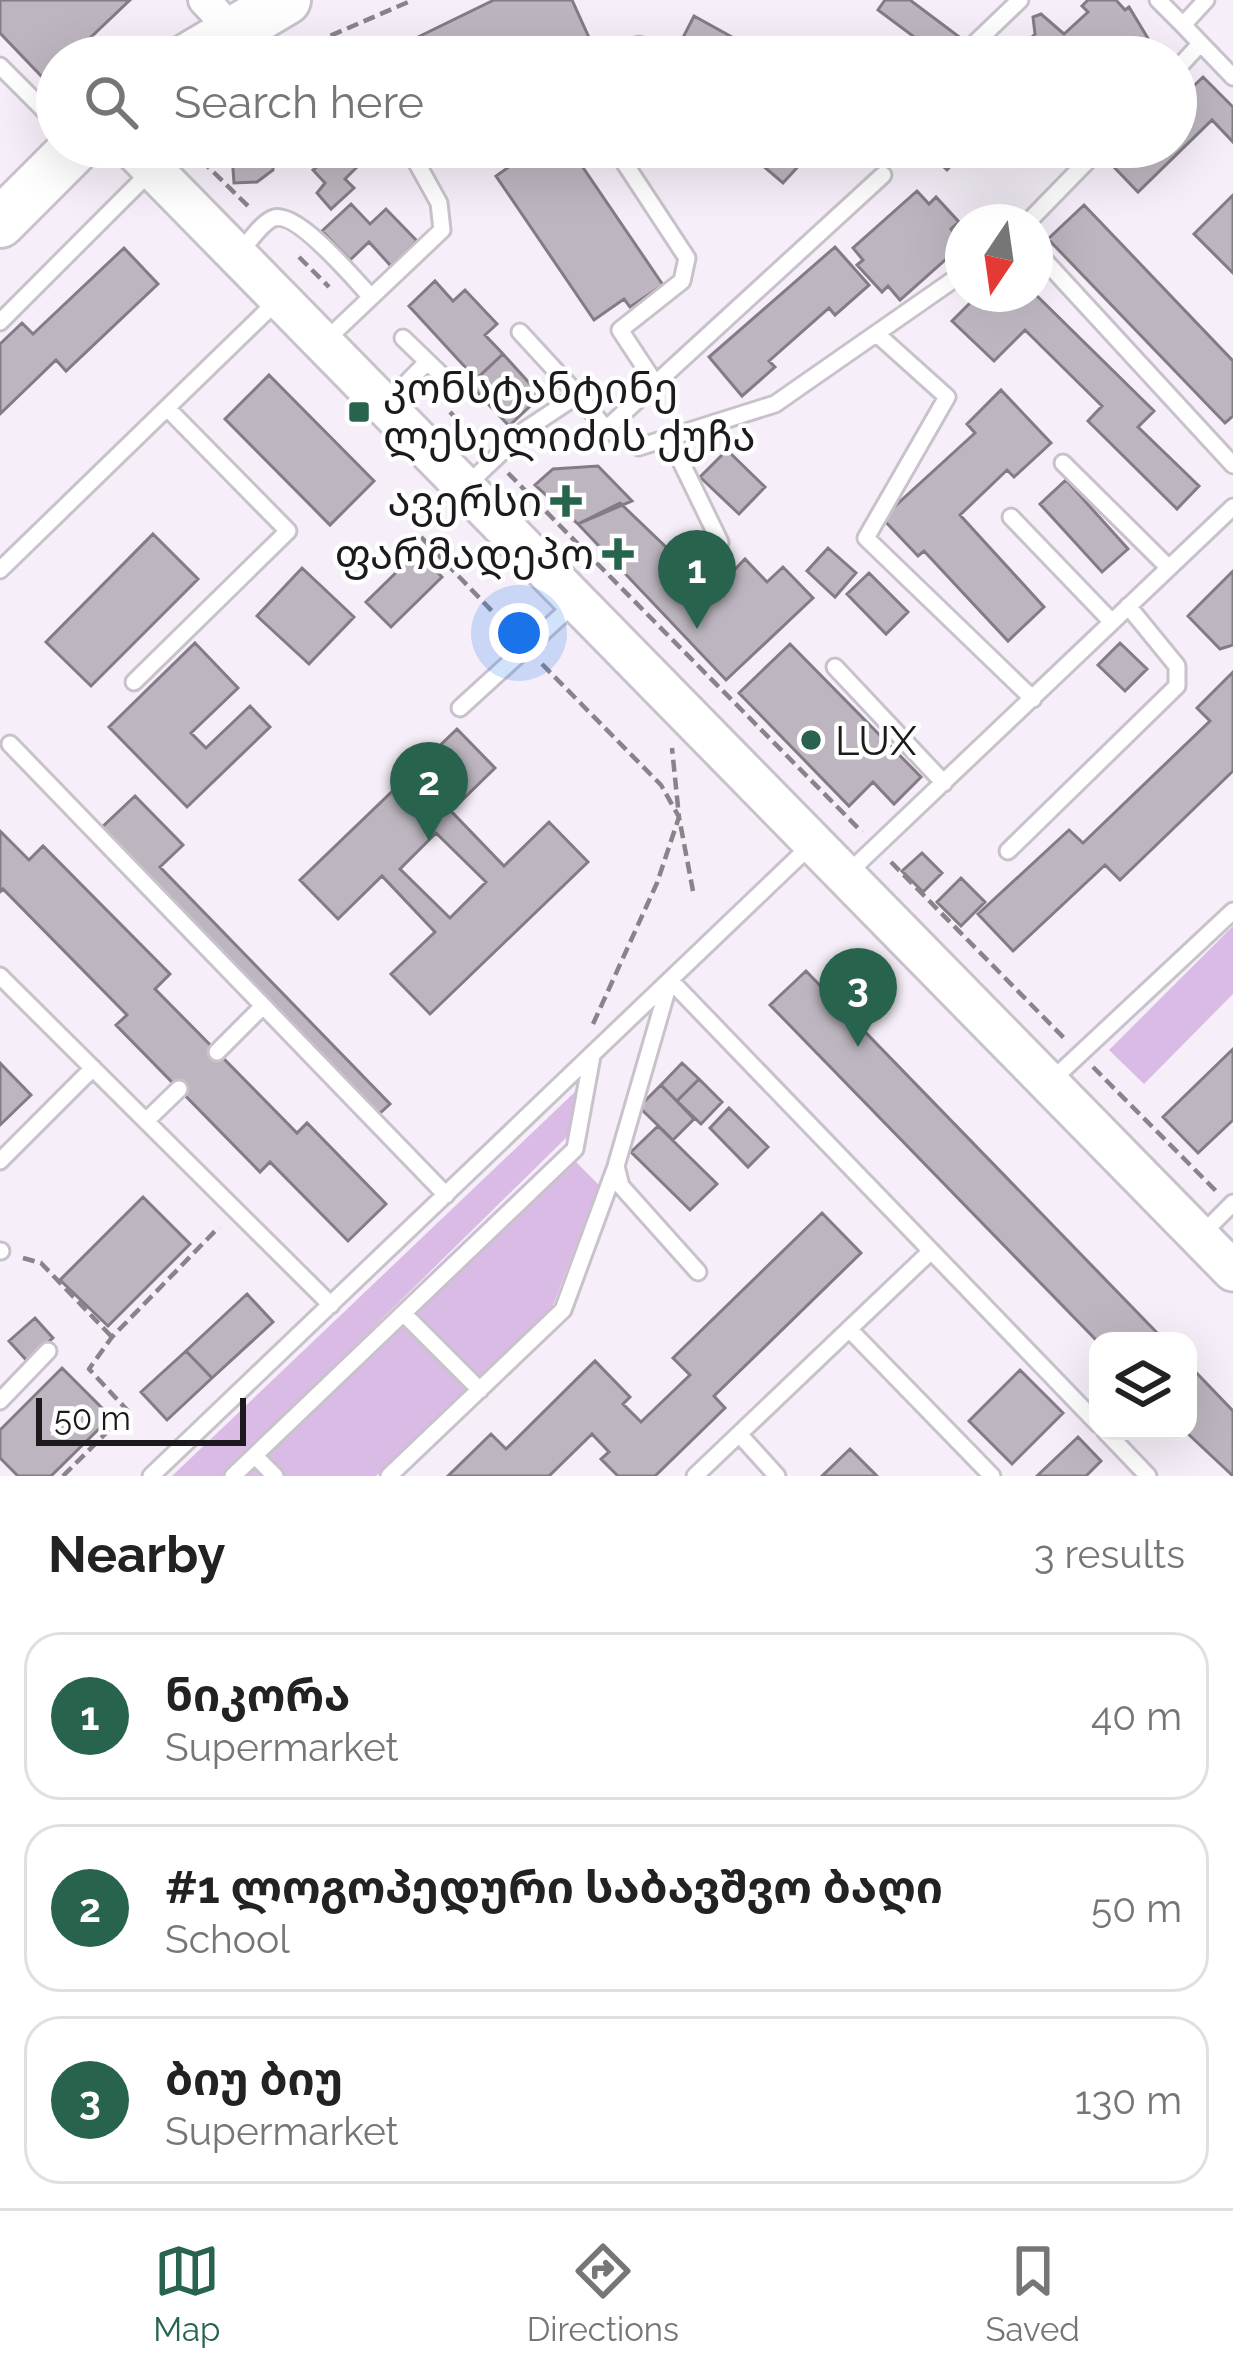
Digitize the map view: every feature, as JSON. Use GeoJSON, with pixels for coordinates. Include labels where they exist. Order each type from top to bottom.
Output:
{"type":"FeatureCollection","features":[{"type":"Feature","properties":{"kind":"main road"},"geometry":{"type":"LineString","coordinates":[[218,15],[286,0]]}},
{"type":"Feature","properties":{"kind":"main road"},"geometry":{"type":"LineString","coordinates":[[0,223],[55,168]]}},
{"type":"Feature","properties":{"kind":"street"},"geometry":{"type":"LineString","coordinates":[[152,168],[1233,1271]]}},
{"type":"Feature","properties":{"kind":"lane"},"geometry":{"type":"LineString","coordinates":[[982,36],[1020,0]]}},
{"type":"Feature","properties":{"kind":"lane"},"geometry":{"type":"LineString","coordinates":[[1158,0],[1193,36]]}},
{"type":"Feature","properties":{"kind":"lane"},"geometry":{"type":"LineString","coordinates":[[1183,26],[1206,0]]}},
{"type":"Feature","properties":{"kind":"lane"},"geometry":{"type":"LineString","coordinates":[[1197,40],[1233,76]]}},
{"type":"Feature","properties":{"kind":"lane"},"geometry":{"type":"LineString","coordinates":[[1197,48],[1201,44]]}},
{"type":"Feature","properties":{"kind":"lane"},"geometry":{"type":"LineString","coordinates":[[0,66],[36,102]]}},
{"type":"Feature","properties":{"kind":"lane"},"geometry":{"type":"LineString","coordinates":[[0,322],[133,168]]}},
{"type":"Feature","properties":{"kind":"lane"},"geometry":{"type":"LineString","coordinates":[[324,342],[442,230],[439,203],[420,168]]}},
{"type":"Feature","properties":{"kind":"lane"},"geometry":{"type":"LineString","coordinates":[[628,168],[686,258],[682,281],[620,331],[655,383]]}},
{"type":"Feature","properties":{"kind":"lane"},"geometry":{"type":"LineString","coordinates":[[1046,204],[1081,168]]}},
{"type":"Feature","properties":{"kind":"lane"},"geometry":{"type":"LineString","coordinates":[[606,429],[883,175]]}},
{"type":"Feature","properties":{"kind":"lane"},"geometry":{"type":"LineString","coordinates":[[238,255],[266,224],[280,217],[307,231],[371,297]]}},
{"type":"Feature","properties":{"kind":"lane"},"geometry":{"type":"LineString","coordinates":[[1053,270],[1233,465]]}},
{"type":"Feature","properties":{"kind":"lane"},"geometry":{"type":"LineString","coordinates":[[520,332],[606,429],[639,447],[775,404],[945,286]]}},
{"type":"Feature","properties":{"kind":"lane"},"geometry":{"type":"LineString","coordinates":[[0,571],[280,298]]}},
{"type":"Feature","properties":{"kind":"lane"},"geometry":{"type":"LineString","coordinates":[[878,335],[947,398],[866,538],[1033,699]]}},
{"type":"Feature","properties":{"kind":"lane"},"geometry":{"type":"LineString","coordinates":[[403,338],[420,368],[458,391]]}},
{"type":"Feature","properties":{"kind":"lane"},"geometry":{"type":"LineString","coordinates":[[385,404],[420,368]]}},
{"type":"Feature","properties":{"kind":"lane"},"geometry":{"type":"LineString","coordinates":[[465,487],[525,430],[578,395]]}},
{"type":"Feature","properties":{"kind":"lane"},"geometry":{"type":"LineString","coordinates":[[134,682],[288,532],[167,408]]}},
{"type":"Feature","properties":{"kind":"lane"},"geometry":{"type":"LineString","coordinates":[[669,437],[720,542]]}},
{"type":"Feature","properties":{"kind":"lane"},"geometry":{"type":"LineString","coordinates":[[1063,463],[1168,568]]}},
{"type":"Feature","properties":{"kind":"lane"},"geometry":{"type":"LineString","coordinates":[[846,875],[1233,507]]}},
{"type":"Feature","properties":{"kind":"lane"},"geometry":{"type":"LineString","coordinates":[[1011,517],[1112,622]]}},
{"type":"Feature","properties":{"kind":"lane"},"geometry":{"type":"LineString","coordinates":[[460,708],[577,601]]}},
{"type":"Feature","properties":{"kind":"lane"},"geometry":{"type":"LineString","coordinates":[[1008,851],[1177,686],[1177,666],[1128,606]]}},
{"type":"Feature","properties":{"kind":"lane"},"geometry":{"type":"LineString","coordinates":[[836,667],[944,783]]}},
{"type":"Feature","properties":{"kind":"lane"},"geometry":{"type":"LineString","coordinates":[[10,744],[446,1195]]}},
{"type":"Feature","properties":{"kind":"lane"},"geometry":{"type":"LineString","coordinates":[[151,1476],[814,843]]}},
{"type":"Feature","properties":{"kind":"lane"},"geometry":{"type":"LineString","coordinates":[[1049,1083],[1233,911]]}},
{"type":"Feature","properties":{"kind":"lane"},"geometry":{"type":"LineString","coordinates":[[1,978],[331,1305]]}},
{"type":"Feature","properties":{"kind":"lane"},"geometry":{"type":"LineString","coordinates":[[399,1473],[563,1310],[616,1166],[670,980]]}},
{"type":"Feature","properties":{"kind":"lane"},"geometry":{"type":"LineString","coordinates":[[670,980],[1089,1415]]}},
{"type":"Feature","properties":{"kind":"lane"},"geometry":{"type":"LineString","coordinates":[[217,1052],[263,1006]]}},
{"type":"Feature","properties":{"kind":"lane"},"geometry":{"type":"LineString","coordinates":[[233,1476],[574,1149],[592,1054]]}},
{"type":"Feature","properties":{"kind":"lane"},"geometry":{"type":"LineString","coordinates":[[0,1161],[93,1069]]}},
{"type":"Feature","properties":{"kind":"lane"},"geometry":{"type":"LineString","coordinates":[[146,1121],[179,1089]]}},
{"type":"Feature","properties":{"kind":"lane"},"geometry":{"type":"LineString","coordinates":[[616,1166],[621,1186],[698,1272]]}},
{"type":"Feature","properties":{"kind":"lane"},"geometry":{"type":"LineString","coordinates":[[1199,1236],[1232,1204]]}},
{"type":"Feature","properties":{"kind":"lane"},"geometry":{"type":"LineString","coordinates":[[695,1476],[931,1251]]}},
{"type":"Feature","properties":{"kind":"lane"},"geometry":{"type":"LineString","coordinates":[[404,1314],[480,1390]]}},
{"type":"Feature","properties":{"kind":"lane"},"geometry":{"type":"LineString","coordinates":[[849,1329],[992,1476]]}},
{"type":"Feature","properties":{"kind":"lane"},"geometry":{"type":"LineString","coordinates":[[0,1401],[48,1351]]}},
{"type":"Feature","properties":{"kind":"lane"},"geometry":{"type":"LineString","coordinates":[[739,1434],[777,1476]]}},
{"type":"Feature","properties":{"kind":"lane"},"geometry":{"type":"LineString","coordinates":[[1114,1440],[1148,1476]]}},
{"type":"Feature","properties":{"kind":"lane"},"geometry":{"type":"LineString","coordinates":[[255,1456],[275,1476]]}},
{"type":"Feature","properties":{"kind":"path"},"geometry":{"type":"LineString","coordinates":[[329,36],[412,0]]}},
{"type":"Feature","properties":{"kind":"path"},"geometry":{"type":"LineString","coordinates":[[209,168],[355,313]]}},
{"type":"Feature","properties":{"kind":"path"},"geometry":{"type":"LineString","coordinates":[[420,368],[495,459],[1232,1204]]}},
{"type":"Feature","properties":{"kind":"path"},"geometry":{"type":"LineString","coordinates":[[421,537],[661,785],[680,818],[657,883],[594,1016],[592,1054]]}},
{"type":"Feature","properties":{"kind":"path"},"geometry":{"type":"LineString","coordinates":[[670,736],[693,891]]}},
{"type":"Feature","properties":{"kind":"path"},"geometry":{"type":"LineString","coordinates":[[63,1476],[128,1411],[89,1369],[112,1337],[236,1210]]}},
{"type":"Feature","properties":{"kind":"path"},"geometry":{"type":"LineString","coordinates":[[0,1251],[40,1263],[112,1337]]}},
{"type":"Feature","properties":{"kind":"shaded area"},"geometry":{"type":"Polygon","coordinates":[[[1233,926],[1233,994],[1144,1084],[1109,1050],[1233,926]]]}},
{"type":"Feature","properties":{"kind":"shaded area"},"geometry":{"type":"Polygon","coordinates":[[[579,1088],[568,1136],[222,1476],[172,1476],[579,1088]]]}},
{"type":"Feature","properties":{"kind":"shaded area"},"geometry":{"type":"Polygon","coordinates":[[[574,1160],[599,1185],[552,1308],[376,1476],[243,1476],[574,1160]]]}},
{"type":"Feature","properties":{"kind":"building"},"geometry":{"type":"Polygon","coordinates":[[[0,0],[130,0],[92,36],[36,36],[36,71],[0,33],[0,0]]]}},
{"type":"Feature","properties":{"kind":"building"},"geometry":{"type":"Polygon","coordinates":[[[494,0],[572,0],[588,36],[420,36],[494,0]]]}},
{"type":"Feature","properties":{"kind":"building"},"geometry":{"type":"Polygon","coordinates":[[[885,0],[910,0],[958,36],[913,36],[878,10],[885,0]]]}},
{"type":"Feature","properties":{"kind":"building"},"geometry":{"type":"Polygon","coordinates":[[[1088,0],[1116,0],[1125,10],[1129,7],[1147,36],[1033,36],[1033,17],[1041,14],[1064,34],[1088,12],[1082,6],[1088,0]]]}},
{"type":"Feature","properties":{"kind":"building"},"geometry":{"type":"Polygon","coordinates":[[[694,16],[730,36],[684,36],[694,16]]]}},
{"type":"Feature","properties":{"kind":"building"},"geometry":{"type":"Polygon","coordinates":[[[1203,77],[1233,107],[1233,142],[1212,120],[1197,135],[1197,83],[1203,77]]]}},
{"type":"Feature","properties":{"kind":"building"},"geometry":{"type":"Polygon","coordinates":[[[233,168],[273,168],[257,182],[234,183],[233,168]]]}},
{"type":"Feature","properties":{"kind":"building"},"geometry":{"type":"Polygon","coordinates":[[[356,168],[345,179],[354,188],[331,209],[317,193],[325,183],[313,170],[356,168]]]}},
{"type":"Feature","properties":{"kind":"building"},"geometry":{"type":"Polygon","coordinates":[[[507,168],[583,168],[663,285],[630,307],[624,299],[594,320],[496,176],[507,168]]]}},
{"type":"Feature","properties":{"kind":"building"},"geometry":{"type":"Polygon","coordinates":[[[766,168],[797,168],[783,183],[766,168]]]}},
{"type":"Feature","properties":{"kind":"building"},"geometry":{"type":"Polygon","coordinates":[[[1115,168],[1163,168],[1138,192],[1115,168]]]}},
{"type":"Feature","properties":{"kind":"building"},"geometry":{"type":"Polygon","coordinates":[[[917,191],[929,204],[936,197],[945,207],[945,260],[900,300],[888,286],[882,292],[857,265],[863,260],[853,248],[917,191]]]}},
{"type":"Feature","properties":{"kind":"building"},"geometry":{"type":"Polygon","coordinates":[[[1233,195],[1233,273],[1194,234],[1233,195]]]}},
{"type":"Feature","properties":{"kind":"building"},"geometry":{"type":"Polygon","coordinates":[[[351,204],[370,224],[386,209],[417,241],[391,266],[369,242],[350,260],[322,231],[351,204]]]}},
{"type":"Feature","properties":{"kind":"building"},"geometry":{"type":"Polygon","coordinates":[[[1084,205],[1233,361],[1233,416],[1225,423],[1053,244],[1053,234],[1084,205]]]}},
{"type":"Feature","properties":{"kind":"building"},"geometry":{"type":"Polygon","coordinates":[[[835,247],[869,285],[835,315],[829,308],[769,361],[775,367],[742,396],[709,357],[835,247]]]}},
{"type":"Feature","properties":{"kind":"building"},"geometry":{"type":"Polygon","coordinates":[[[124,248],[158,284],[66,371],[56,360],[0,414],[0,344],[22,323],[33,334],[124,248]]]}},
{"type":"Feature","properties":{"kind":"building"},"geometry":{"type":"Polygon","coordinates":[[[435,281],[453,301],[465,290],[497,324],[485,335],[503,354],[476,379],[409,306],[435,281]]]}},
{"type":"Feature","properties":{"kind":"building"},"geometry":{"type":"Polygon","coordinates":[[[961,312],[1053,312],[1154,411],[1138,427],[1199,486],[1177,509],[1088,421],[1102,406],[1025,330],[994,361],[952,321],[961,312]]]}},
{"type":"Feature","properties":{"kind":"building"},"geometry":{"type":"Polygon","coordinates":[[[503,354],[541,396],[509,426],[470,385],[503,354]]]}},
{"type":"Feature","properties":{"kind":"building"},"geometry":{"type":"Polygon","coordinates":[[[269,375],[374,481],[330,525],[225,419],[269,375]]]}},
{"type":"Feature","properties":{"kind":"building"},"geometry":{"type":"Polygon","coordinates":[[[1001,390],[1051,443],[1014,477],[1007,470],[960,515],[1044,607],[1008,641],[924,551],[918,556],[882,518],[975,433],[967,424],[1001,390]]]}},
{"type":"Feature","properties":{"kind":"building"},"geometry":{"type":"Polygon","coordinates":[[[727,450],[765,487],[739,514],[700,477],[727,450]]]}},
{"type":"Feature","properties":{"kind":"building"},"geometry":{"type":"Polygon","coordinates":[[[598,466],[632,501],[578,524],[535,485],[553,469],[598,466]]]}},
{"type":"Feature","properties":{"kind":"building"},"geometry":{"type":"Polygon","coordinates":[[[1066,480],[1128,549],[1102,572],[1040,504],[1066,480]]]}},
{"type":"Feature","properties":{"kind":"building"},"geometry":{"type":"Polygon","coordinates":[[[620,503],[713,592],[745,559],[767,582],[783,567],[813,598],[726,680],[578,524],[620,503]]]}},
{"type":"Feature","properties":{"kind":"building"},"geometry":{"type":"Polygon","coordinates":[[[153,534],[198,579],[91,686],[46,642],[153,534]]]}},
{"type":"Feature","properties":{"kind":"building"},"geometry":{"type":"Polygon","coordinates":[[[828,548],[856,573],[835,597],[807,571],[828,548]]]}},
{"type":"Feature","properties":{"kind":"building"},"geometry":{"type":"Polygon","coordinates":[[[417,552],[442,577],[391,627],[366,602],[417,552]]]}},
{"type":"Feature","properties":{"kind":"building"},"geometry":{"type":"Polygon","coordinates":[[[302,568],[354,617],[309,664],[257,616],[302,568]]]}},
{"type":"Feature","properties":{"kind":"building"},"geometry":{"type":"Polygon","coordinates":[[[1233,571],[1233,645],[1220,649],[1188,616],[1233,571]]]}},
{"type":"Feature","properties":{"kind":"building"},"geometry":{"type":"Polygon","coordinates":[[[869,573],[908,612],[886,634],[847,594],[869,573]]]}},
{"type":"Feature","properties":{"kind":"building"},"geometry":{"type":"Polygon","coordinates":[[[195,643],[238,688],[191,733],[206,748],[250,706],[270,727],[187,807],[109,727],[195,643]]]}},
{"type":"Feature","properties":{"kind":"building"},"geometry":{"type":"Polygon","coordinates":[[[1120,643],[1147,669],[1125,691],[1098,665],[1120,643]]]}},
{"type":"Feature","properties":{"kind":"building"},"geometry":{"type":"Polygon","coordinates":[[[790,644],[921,777],[894,804],[873,782],[849,806],[739,693],[790,644]]]}},
{"type":"Feature","properties":{"kind":"building"},"geometry":{"type":"Polygon","coordinates":[[[1233,672],[1233,771],[1120,880],[1105,865],[1013,951],[978,914],[1069,830],[1083,843],[1210,721],[1197,708],[1233,672]]]}},
{"type":"Feature","properties":{"kind":"building"},"geometry":{"type":"Polygon","coordinates":[[[457,729],[495,768],[451,811],[504,866],[549,822],[588,862],[430,1014],[391,974],[435,932],[382,876],[338,919],[300,880],[457,729]],[[436,833],[400,869],[450,918],[486,882],[436,833]]]}},
{"type":"Feature","properties":{"kind":"building"},"geometry":{"type":"Polygon","coordinates":[[[135,796],[183,845],[160,867],[390,1104],[377,1116],[99,830],[135,796]]]}},
{"type":"Feature","properties":{"kind":"building"},"geometry":{"type":"Polygon","coordinates":[[[0,831],[29,860],[43,846],[170,974],[155,989],[297,1133],[307,1123],[386,1204],[348,1241],[270,1162],[260,1172],[116,1025],[127,1015],[3,889],[0,892],[0,831]]]}},
{"type":"Feature","properties":{"kind":"building"},"geometry":{"type":"Polygon","coordinates":[[[922,853],[942,873],[923,892],[902,871],[922,853]]]}},
{"type":"Feature","properties":{"kind":"building"},"geometry":{"type":"Polygon","coordinates":[[[961,878],[985,902],[961,926],[937,902],[961,878]]]}},
{"type":"Feature","properties":{"kind":"building"},"geometry":{"type":"Polygon","coordinates":[[[806,971],[1156,1332],[1089,1333],[770,1005],[806,971]]]}},
{"type":"Feature","properties":{"kind":"building"},"geometry":{"type":"Polygon","coordinates":[[[1233,1049],[1233,1120],[1198,1153],[1163,1117],[1233,1049]]]}},
{"type":"Feature","properties":{"kind":"building"},"geometry":{"type":"Polygon","coordinates":[[[0,1063],[31,1095],[0,1125],[0,1063]]]}},
{"type":"Feature","properties":{"kind":"building"},"geometry":{"type":"Polygon","coordinates":[[[682,1063],[699,1079],[677,1101],[661,1085],[682,1063]]]}},
{"type":"Feature","properties":{"kind":"building"},"geometry":{"type":"Polygon","coordinates":[[[699,1079],[722,1102],[701,1124],[677,1101],[699,1079]]]}},
{"type":"Feature","properties":{"kind":"building"},"geometry":{"type":"Polygon","coordinates":[[[661,1085],[694,1119],[673,1140],[639,1107],[661,1085]]]}},
{"type":"Feature","properties":{"kind":"building"},"geometry":{"type":"Polygon","coordinates":[[[729,1108],[768,1147],[748,1167],[710,1128],[729,1108]]]}},
{"type":"Feature","properties":{"kind":"building"},"geometry":{"type":"Polygon","coordinates":[[[658,1126],[717,1184],[690,1210],[631,1152],[658,1126]]]}},
{"type":"Feature","properties":{"kind":"building"},"geometry":{"type":"Polygon","coordinates":[[[143,1197],[190,1244],[108,1326],[60,1280],[143,1197]]]}},
{"type":"Feature","properties":{"kind":"building"},"geometry":{"type":"Polygon","coordinates":[[[822,1213],[861,1253],[714,1396],[725,1408],[655,1476],[618,1476],[601,1459],[609,1452],[592,1434],[549,1476],[448,1476],[491,1434],[506,1449],[595,1361],[630,1397],[623,1404],[641,1422],[690,1375],[673,1358],[822,1213]]]}},
{"type":"Feature","properties":{"kind":"building"},"geometry":{"type":"Polygon","coordinates":[[[247,1294],[273,1322],[212,1378],[186,1351],[247,1294]]]}},
{"type":"Feature","properties":{"kind":"building"},"geometry":{"type":"Polygon","coordinates":[[[35,1318],[53,1338],[27,1361],[9,1341],[35,1318]]]}},
{"type":"Feature","properties":{"kind":"building"},"geometry":{"type":"Polygon","coordinates":[[[186,1351],[212,1378],[167,1420],[141,1392],[186,1351]]]}},
{"type":"Feature","properties":{"kind":"building"},"geometry":{"type":"Polygon","coordinates":[[[62,1368],[111,1417],[51,1476],[18,1476],[0,1458],[0,1430],[62,1368]]]}},
{"type":"Feature","properties":{"kind":"building"},"geometry":{"type":"Polygon","coordinates":[[[1020,1370],[1063,1413],[1012,1464],[969,1421],[1020,1370]]]}},
{"type":"Feature","properties":{"kind":"building"},"geometry":{"type":"Polygon","coordinates":[[[1197,1373],[1233,1411],[1233,1476],[1195,1440],[1197,1373]]]}},
{"type":"Feature","properties":{"kind":"building"},"geometry":{"type":"Polygon","coordinates":[[[1078,1437],[1101,1461],[1086,1476],[1037,1476],[1078,1437]]]}},
{"type":"Feature","properties":{"kind":"building"},"geometry":{"type":"Polygon","coordinates":[[[850,1449],[877,1476],[822,1476],[850,1449]]]}},
{"type":"Feature","properties":{"kind":"place","name":"კონსტანტინე ლესელიძის ქუჩა"},"geometry":{"type":"Point","coordinates":[359,412]}},
{"type":"Feature","properties":{"kind":"place","name":"ავერსი"},"geometry":{"type":"Point","coordinates":[566,501]}},
{"type":"Feature","properties":{"kind":"place","name":"ფარმადეპო"},"geometry":{"type":"Point","coordinates":[618,554]}},
{"type":"Feature","properties":{"kind":"place","name":"ნიკორა"},"geometry":{"type":"Point","coordinates":[697,629]}},
{"type":"Feature","properties":{"kind":"place","name":"LUX"},"geometry":{"type":"Point","coordinates":[811,740]}},
{"type":"Feature","properties":{"kind":"place","name":"#1 ლოგოპედური საბავშვო ბაღი"},"geometry":{"type":"Point","coordinates":[429,841]}},
{"type":"Feature","properties":{"kind":"place","name":"ბიუ ბიუ"},"geometry":{"type":"Point","coordinates":[858,1047]}}]}
